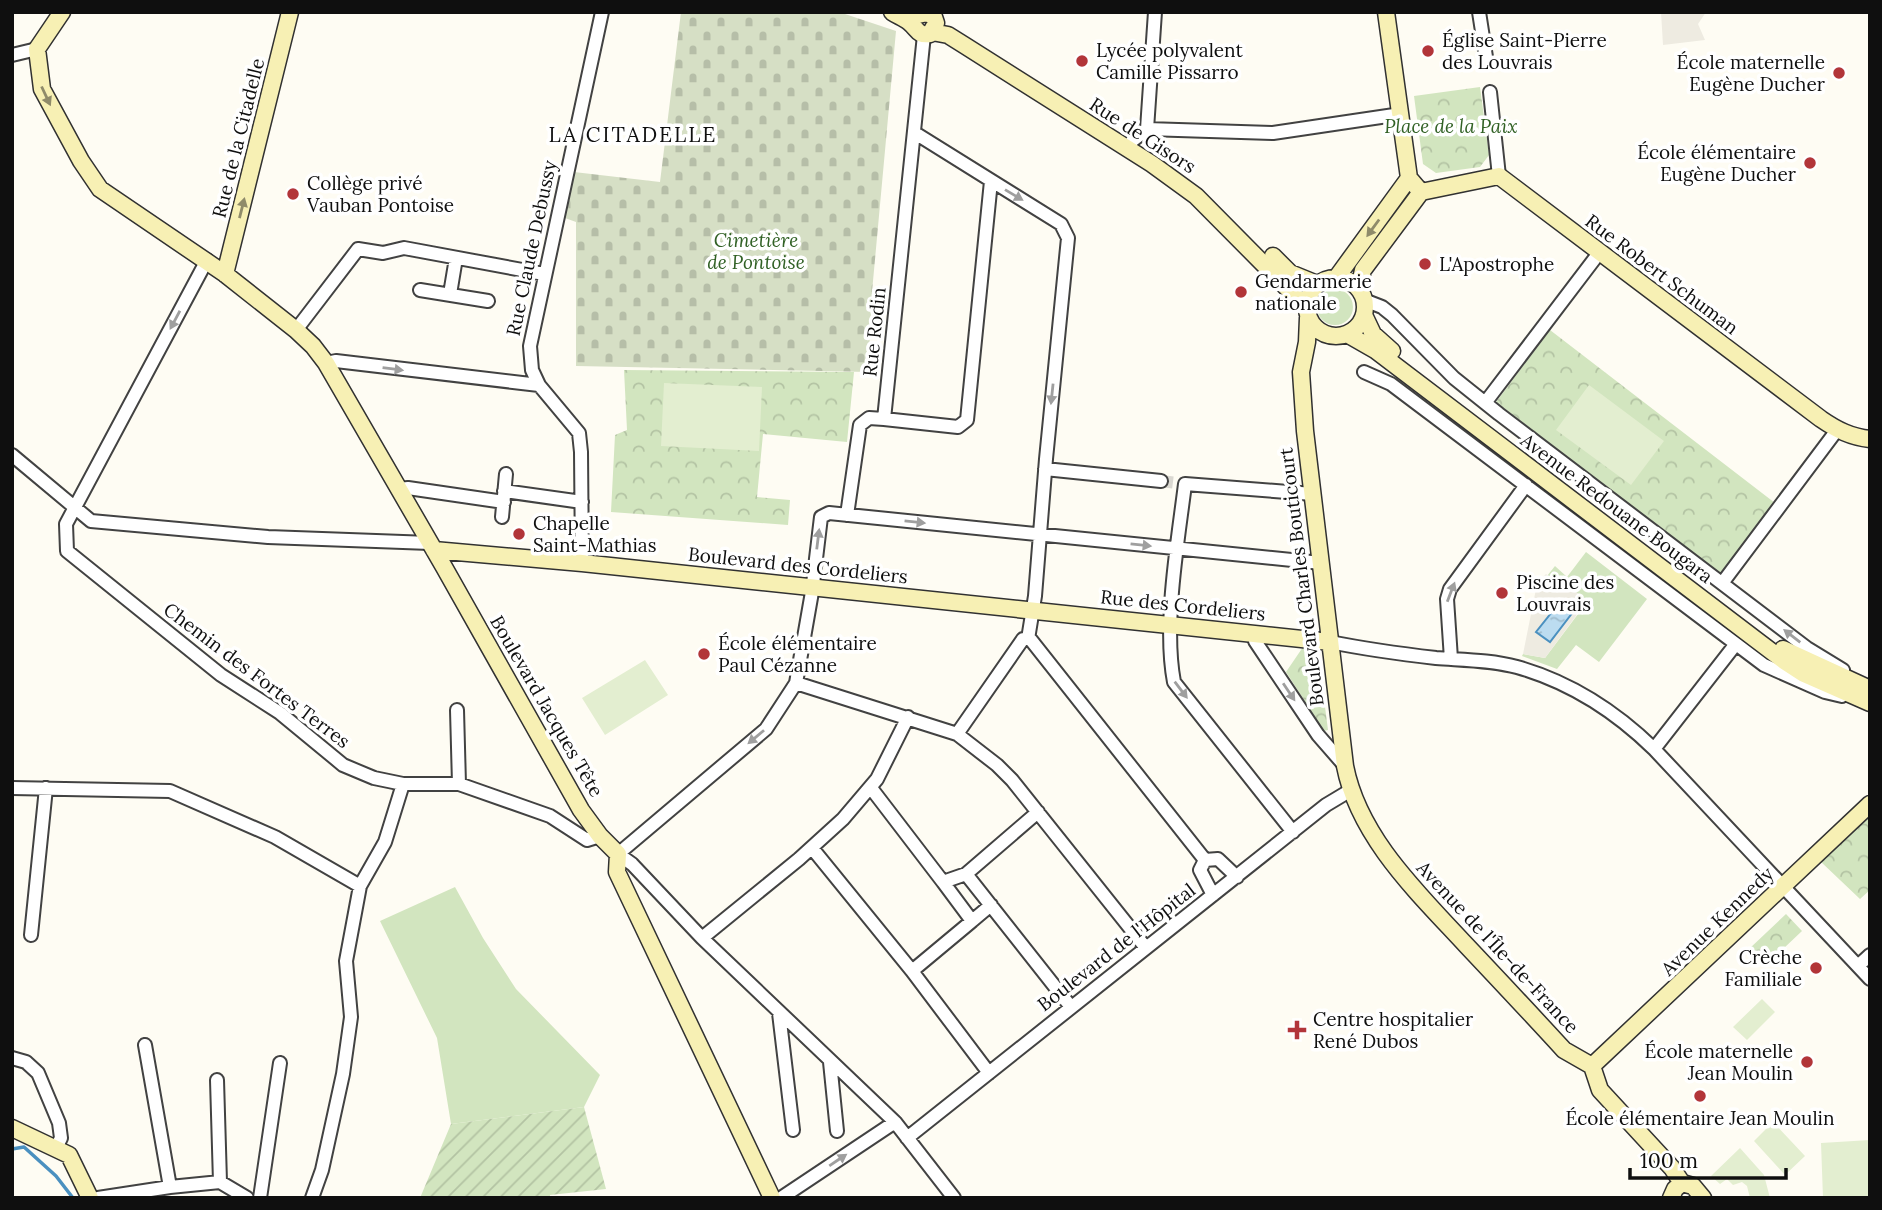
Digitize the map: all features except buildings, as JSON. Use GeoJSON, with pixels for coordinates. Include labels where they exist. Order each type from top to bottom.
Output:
{"type":"FeatureCollection","features":[{"type":"Feature","properties":{"kind":"street"},"geometry":{"type":"LineString","coordinates":[[12,55],[37,49],[62,12]]}},
{"type":"Feature","properties":{"kind":"street","name":"Rue de la Citadelle"},"geometry":{"type":"LineString","coordinates":[[225,274],[290,12]]}},
{"type":"Feature","properties":{"kind":"street","name":"Rue Claude Debussy"},"geometry":{"type":"LineString","coordinates":[[582,563],[579,433],[539,385],[532,370],[530,346],[602,12]]}},
{"type":"Feature","properties":{"kind":"street","name":"Rue de Gisors"},"geometry":{"type":"LineString","coordinates":[[892,12],[975,41],[1132,141],[1201,187],[1290,273],[1317,284]]}},
{"type":"Feature","properties":{"kind":"street"},"geometry":{"type":"LineString","coordinates":[[1147,129],[1155,12]]}},
{"type":"Feature","properties":{"kind":"street"},"geometry":{"type":"LineString","coordinates":[[1386,12],[1409,178],[1421,192]]}},
{"type":"Feature","properties":{"kind":"street"},"geometry":{"type":"LineString","coordinates":[[1479,12],[1486,57]]}},
{"type":"Feature","properties":{"kind":"street","name":"Rue de Gisors"},"geometry":{"type":"LineString","coordinates":[[925,24],[948,35],[1175,180],[1211,209],[1307,312]]}},
{"type":"Feature","properties":{"kind":"street","name":"Rue Rodin"},"geometry":{"type":"LineString","coordinates":[[884,419],[925,24]]}},
{"type":"Feature","properties":{"kind":"street","name":"Boulevard Jacques Tête"},"geometry":{"type":"LineString","coordinates":[[37,49],[42,89],[81,161],[100,189],[207,260],[296,330],[326,363],[581,810],[600,836],[618,854]]}},
{"type":"Feature","properties":{"kind":"street"},"geometry":{"type":"LineString","coordinates":[[1362,301],[1353,282],[1337,277],[1325,279],[1317,284],[1307,298],[1307,312],[1320,332],[1329,335],[1347,334],[1357,326],[1362,301],[1363,270],[1421,192],[1499,176],[1490,92]]}},
{"type":"Feature","properties":{"kind":"street"},"geometry":{"type":"LineString","coordinates":[[1132,141],[1147,129],[1273,133],[1401,114]]}},
{"type":"Feature","properties":{"kind":"street"},"geometry":{"type":"LineString","coordinates":[[915,134],[1061,223],[1068,238],[1028,639]]}},
{"type":"Feature","properties":{"kind":"street","name":"Rue Robert Schuman"},"geometry":{"type":"LineString","coordinates":[[1499,176],[1837,430],[1853,437],[1870,439]]}},
{"type":"Feature","properties":{"kind":"street"},"geometry":{"type":"LineString","coordinates":[[1337,277],[1409,178]]}},
{"type":"Feature","properties":{"kind":"street"},"geometry":{"type":"LineString","coordinates":[[847,515],[860,425],[869,418],[958,428],[967,420],[991,181]]}},
{"type":"Feature","properties":{"kind":"street"},"geometry":{"type":"LineString","coordinates":[[296,330],[358,249],[383,253],[404,248],[544,274]]}},
{"type":"Feature","properties":{"kind":"street"},"geometry":{"type":"LineString","coordinates":[[1485,403],[1599,253]]}},
{"type":"Feature","properties":{"kind":"street"},"geometry":{"type":"LineString","coordinates":[[450,294],[456,258]]}},
{"type":"Feature","properties":{"kind":"street"},"geometry":{"type":"LineString","coordinates":[[75,507],[207,260]]}},
{"type":"Feature","properties":{"kind":"street"},"geometry":{"type":"LineString","coordinates":[[420,290],[488,301]]}},
{"type":"Feature","properties":{"kind":"street","name":"Avenue Redouane Bougara"},"geometry":{"type":"LineString","coordinates":[[1362,301],[1392,315],[1454,378],[1485,403],[1807,648],[1870,688]]}},
{"type":"Feature","properties":{"kind":"street","name":"Avenue Redouane Bougara"},"geometry":{"type":"LineString","coordinates":[[1362,301],[1373,334],[1381,342],[1765,637],[1793,655],[1870,688]]}},
{"type":"Feature","properties":{"kind":"street","name":"Boulevard Charles Bouticourt"},"geometry":{"type":"LineString","coordinates":[[1307,312],[1301,372],[1312,494],[1345,766],[1351,790]]}},
{"type":"Feature","properties":{"kind":"street","name":"Avenue Redouane Bougara"},"geometry":{"type":"LineString","coordinates":[[1347,334],[1364,342],[1397,366],[1784,661],[1804,674],[1870,702]]}},
{"type":"Feature","properties":{"kind":"street"},"geometry":{"type":"LineString","coordinates":[[1304,359],[1329,335]]}},
{"type":"Feature","properties":{"kind":"street"},"geometry":{"type":"LineString","coordinates":[[326,363],[404,371],[435,371],[539,385]]}},
{"type":"Feature","properties":{"kind":"street"},"geometry":{"type":"LineString","coordinates":[[1391,384],[1397,366]]}},
{"type":"Feature","properties":{"kind":"street","name":"Avenue Redouane Bougara"},"geometry":{"type":"LineString","coordinates":[[1364,372],[1391,384],[1764,665],[1825,692],[1870,702]]}},
{"type":"Feature","properties":{"kind":"street"},"geometry":{"type":"LineString","coordinates":[[1723,582],[1837,430]]}},
{"type":"Feature","properties":{"kind":"street"},"geometry":{"type":"LineString","coordinates":[[12,455],[91,521],[268,537],[432,547]]}},
{"type":"Feature","properties":{"kind":"street"},"geometry":{"type":"LineString","coordinates":[[1045,469],[1161,481]]}},
{"type":"Feature","properties":{"kind":"street"},"geometry":{"type":"LineString","coordinates":[[502,517],[506,474]]}},
{"type":"Feature","properties":{"kind":"street"},"geometry":{"type":"LineString","coordinates":[[1293,832],[1174,682],[1170,664],[1171,624],[1185,484],[1312,494]]}},
{"type":"Feature","properties":{"kind":"street"},"geometry":{"type":"LineString","coordinates":[[1451,659],[1448,594],[1526,485]]}},
{"type":"Feature","properties":{"kind":"street"},"geometry":{"type":"LineString","coordinates":[[399,489],[582,502]]}},
{"type":"Feature","properties":{"kind":"street","name":"Chemin des Fortes Terres"},"geometry":{"type":"LineString","coordinates":[[75,507],[66,524],[67,551],[221,675],[280,713],[343,765],[374,778],[403,785],[458,784],[550,816],[587,840],[600,836]]}},
{"type":"Feature","properties":{"kind":"street"},"geometry":{"type":"LineString","coordinates":[[772,1198],[617,872],[618,854],[766,729],[796,683],[821,517],[829,513],[1321,563]]}},
{"type":"Feature","properties":{"kind":"street","name":"Boulevard des Cordeliers"},"geometry":{"type":"LineString","coordinates":[[432,547],[1032,611]]}},
{"type":"Feature","properties":{"kind":"street","name":"Rue des Cordeliers"},"geometry":{"type":"LineString","coordinates":[[1032,611],[1330,642]]}},
{"type":"Feature","properties":{"kind":"street"},"geometry":{"type":"LineString","coordinates":[[1255,634],[1255,641],[1318,735],[1345,766]]}},
{"type":"Feature","properties":{"kind":"street"},"geometry":{"type":"LineString","coordinates":[[957,734],[1023,639],[1031,640],[1205,860]]}},
{"type":"Feature","properties":{"kind":"street"},"geometry":{"type":"LineString","coordinates":[[1330,642],[1389,653],[1517,667],[1564,685],[1613,713],[1654,749],[1870,979]]}},
{"type":"Feature","properties":{"kind":"street"},"geometry":{"type":"LineString","coordinates":[[1654,749],[1735,645]]}},
{"type":"Feature","properties":{"kind":"street"},"geometry":{"type":"LineString","coordinates":[[796,683],[957,734],[997,765],[1146,948]]}},
{"type":"Feature","properties":{"kind":"street"},"geometry":{"type":"LineString","coordinates":[[457,710],[458,784]]}},
{"type":"Feature","properties":{"kind":"street"},"geometry":{"type":"LineString","coordinates":[[702,938],[812,848],[843,819],[877,779],[908,717]]}},
{"type":"Feature","properties":{"kind":"street"},"geometry":{"type":"LineString","coordinates":[[312,1198],[322,1170],[343,1074],[351,1017],[346,961],[359,886],[385,842],[403,785]]}},
{"type":"Feature","properties":{"kind":"street"},"geometry":{"type":"LineString","coordinates":[[12,788],[170,791],[275,837],[359,886]]}},
{"type":"Feature","properties":{"kind":"street"},"geometry":{"type":"LineString","coordinates":[[31,935],[46,788]]}},
{"type":"Feature","properties":{"kind":"street"},"geometry":{"type":"LineString","coordinates":[[871,788],[972,921]]}},
{"type":"Feature","properties":{"kind":"street","name":"Boulevard de l'Hôpital"},"geometry":{"type":"LineString","coordinates":[[907,1138],[1326,805],[1351,790]]}},
{"type":"Feature","properties":{"kind":"street","name":"Avenue de l'Île-de-France"},"geometry":{"type":"LineString","coordinates":[[1351,790],[1384,850],[1410,885],[1564,1050],[1592,1066]]}},
{"type":"Feature","properties":{"kind":"street","name":"Avenue Kennedy"},"geometry":{"type":"LineString","coordinates":[[1592,1066],[1870,804]]}},
{"type":"Feature","properties":{"kind":"street"},"geometry":{"type":"LineString","coordinates":[[943,882],[966,874],[1038,813]]}},
{"type":"Feature","properties":{"kind":"street"},"geometry":{"type":"LineString","coordinates":[[812,848],[912,971],[989,1073]]}},
{"type":"Feature","properties":{"kind":"street"},"geometry":{"type":"LineString","coordinates":[[618,854],[632,864],[702,938],[895,1122],[954,1198]]}},
{"type":"Feature","properties":{"kind":"street"},"geometry":{"type":"LineString","coordinates":[[1205,860],[1218,859],[1237,877]]}},
{"type":"Feature","properties":{"kind":"street"},"geometry":{"type":"LineString","coordinates":[[1205,860],[1200,870],[1213,895]]}},
{"type":"Feature","properties":{"kind":"street"},"geometry":{"type":"LineString","coordinates":[[966,874],[1071,1007]]}},
{"type":"Feature","properties":{"kind":"street"},"geometry":{"type":"LineString","coordinates":[[912,971],[991,905]]}},
{"type":"Feature","properties":{"kind":"street"},"geometry":{"type":"LineString","coordinates":[[1858,966],[1870,955]]}},
{"type":"Feature","properties":{"kind":"street"},"geometry":{"type":"LineString","coordinates":[[779,1013],[793,1130]]}},
{"type":"Feature","properties":{"kind":"street"},"geometry":{"type":"LineString","coordinates":[[145,1045],[170,1186]]}},
{"type":"Feature","properties":{"kind":"street"},"geometry":{"type":"LineString","coordinates":[[12,1058],[26,1062],[38,1073],[59,1123],[61,1138],[56,1148]]}},
{"type":"Feature","properties":{"kind":"street"},"geometry":{"type":"LineString","coordinates":[[830,1062],[837,1131]]}},
{"type":"Feature","properties":{"kind":"street"},"geometry":{"type":"LineString","coordinates":[[260,1198],[280,1063]]}},
{"type":"Feature","properties":{"kind":"street"},"geometry":{"type":"LineString","coordinates":[[1592,1066],[1600,1090],[1672,1168],[1682,1183],[1693,1186],[1703,1198]]}},
{"type":"Feature","properties":{"kind":"street"},"geometry":{"type":"LineString","coordinates":[[217,1080],[220,1182]]}},
{"type":"Feature","properties":{"kind":"street"},"geometry":{"type":"LineString","coordinates":[[781,1198],[895,1122]]}},
{"type":"Feature","properties":{"kind":"street"},"geometry":{"type":"LineString","coordinates":[[12,1128],[68,1155],[73,1160],[90,1198]]}},
{"type":"Feature","properties":{"kind":"street"},"geometry":{"type":"LineString","coordinates":[[98,1198],[170,1186],[220,1182],[247,1198]]}},
{"type":"Feature","properties":{"kind":"street"},"geometry":{"type":"LineString","coordinates":[[1671,1198],[1682,1183]]}},
{"type":"Feature","properties":{"kind":"green space","name":"Cimetière de Pontoise"},"geometry":{"type":"Polygon","coordinates":[[[681,12],[839,12],[896,31],[872,292],[868,372],[576,366],[576,222],[565,218],[574,172],[660,182],[681,12]]]}},
{"type":"Feature","properties":{"kind":"green space","name":"Place de la Paix"},"geometry":{"type":"Polygon","coordinates":[[[1480,87],[1489,155],[1480,167],[1436,173],[1423,164],[1414,96],[1480,87]]]}},
{"type":"Feature","properties":{"kind":"green space"},"geometry":{"type":"Polygon","coordinates":[[[1335,289],[1348,294],[1353,307],[1348,320],[1335,325],[1322,320],[1317,307],[1322,294],[1335,289]]]}},
{"type":"Feature","properties":{"kind":"green space"},"geometry":{"type":"Polygon","coordinates":[[[1550,330],[1775,503],[1720,574],[1496,402],[1550,330]]]}},
{"type":"Feature","properties":{"kind":"green space"},"geometry":{"type":"Polygon","coordinates":[[[624,370],[854,372],[847,442],[763,434],[757,497],[790,500],[788,525],[611,512],[615,435],[627,430],[624,370]]]}},
{"type":"Feature","properties":{"kind":"green space"},"geometry":{"type":"Polygon","coordinates":[[[664,383],[762,387],[759,451],[661,446],[664,383]]]}},
{"type":"Feature","properties":{"kind":"green space"},"geometry":{"type":"Polygon","coordinates":[[[1589,385],[1664,441],[1631,485],[1556,430],[1589,385]]]}},
{"type":"Feature","properties":{"kind":"green space"},"geometry":{"type":"Polygon","coordinates":[[[1586,552],[1647,599],[1599,662],[1576,645],[1557,669],[1522,656],[1545,658],[1587,602],[1569,587],[1565,590],[1547,576],[1555,566],[1567,577],[1586,552]]]}},
{"type":"Feature","properties":{"kind":"green space"},"geometry":{"type":"Polygon","coordinates":[[[1303,647],[1314,648],[1318,653],[1328,730],[1324,731],[1286,672],[1303,647]]]}},
{"type":"Feature","properties":{"kind":"green space"},"geometry":{"type":"Polygon","coordinates":[[[645,660],[668,695],[605,735],[582,698],[645,660]]]}},
{"type":"Feature","properties":{"kind":"green space"},"geometry":{"type":"Polygon","coordinates":[[[1870,815],[1870,890],[1860,899],[1820,861],[1870,815]]]}},
{"type":"Feature","properties":{"kind":"green space"},"geometry":{"type":"Polygon","coordinates":[[[455,887],[483,938],[516,989],[600,1075],[584,1107],[451,1124],[437,1038],[380,921],[455,887]]]}},
{"type":"Feature","properties":{"kind":"green space"},"geometry":{"type":"Polygon","coordinates":[[[1786,914],[1802,931],[1765,966],[1749,949],[1786,914]]]}},
{"type":"Feature","properties":{"kind":"green space"},"geometry":{"type":"Polygon","coordinates":[[[1762,999],[1775,1012],[1747,1040],[1733,1027],[1762,999]]]}},
{"type":"Feature","properties":{"kind":"green space"},"geometry":{"type":"Polygon","coordinates":[[[584,1107],[606,1189],[550,1195],[550,1198],[420,1198],[451,1124],[584,1107]]]}},
{"type":"Feature","properties":{"kind":"green space"},"geometry":{"type":"Polygon","coordinates":[[[1773,1122],[1805,1156],[1785,1175],[1754,1141],[1773,1122]]]}},
{"type":"Feature","properties":{"kind":"green space"},"geometry":{"type":"Polygon","coordinates":[[[1870,1140],[1870,1198],[1823,1198],[1821,1143],[1870,1140]]]}},
{"type":"Feature","properties":{"kind":"green space"},"geometry":{"type":"Polygon","coordinates":[[[1740,1148],[1764,1175],[1770,1198],[1750,1198],[1747,1186],[1742,1182],[1733,1185],[1727,1179],[1720,1184],[1711,1176],[1740,1148]]]}},
{"type":"Feature","properties":{"kind":"shaded area"},"geometry":{"type":"Polygon","coordinates":[[[1661,12],[1706,12],[1698,24],[1705,40],[1663,45],[1661,12]]]}},
{"type":"Feature","properties":{"kind":"shaded area"},"geometry":{"type":"Polygon","coordinates":[[[1546,574],[1565,590],[1569,586],[1587,601],[1545,658],[1523,654],[1537,584],[1546,574]]]}},
{"type":"Feature","properties":{"kind":"water"},"geometry":{"type":"Polygon","coordinates":[[[1560,602],[1573,612],[1550,642],[1536,632],[1560,602]]]}},
{"type":"Feature","properties":{"kind":"waterway"},"geometry":{"type":"LineString","coordinates":[[12,1149],[24,1147],[56,1176],[73,1198]]}},
{"type":"Feature","properties":{"kind":"tunnel"},"geometry":{"type":"LineString","coordinates":[[1161,481],[1185,484]]}},
{"type":"Feature","properties":{"kind":"place","name":"Église Saint-Pierre des Louvrais"},"geometry":{"type":"Point","coordinates":[1428,51]}},
{"type":"Feature","properties":{"kind":"place","name":"Lycée polyvalent Camille Pissarro"},"geometry":{"type":"Point","coordinates":[1082,61]}},
{"type":"Feature","properties":{"kind":"place","name":"École maternelle Eugène Ducher"},"geometry":{"type":"Point","coordinates":[1839,73]}},
{"type":"Feature","properties":{"kind":"place","name":"École élémentaire Eugène Ducher"},"geometry":{"type":"Point","coordinates":[1810,163]}},
{"type":"Feature","properties":{"kind":"place","name":"Collège privé Vauban Pontoise"},"geometry":{"type":"Point","coordinates":[293,194]}},
{"type":"Feature","properties":{"kind":"place","name":"L'Apostrophe"},"geometry":{"type":"Point","coordinates":[1425,264]}},
{"type":"Feature","properties":{"kind":"place","name":"Gendarmerie nationale"},"geometry":{"type":"Point","coordinates":[1241,292]}},
{"type":"Feature","properties":{"kind":"place","name":"Chapelle Saint-Mathias"},"geometry":{"type":"Point","coordinates":[519,534]}},
{"type":"Feature","properties":{"kind":"place","name":"Piscine des Louvrais"},"geometry":{"type":"Point","coordinates":[1502,593]}},
{"type":"Feature","properties":{"kind":"place","name":"École élémentaire Paul Cézanne"},"geometry":{"type":"Point","coordinates":[704,654]}},
{"type":"Feature","properties":{"kind":"place","name":"Crèche Familiale"},"geometry":{"type":"Point","coordinates":[1816,968]}},
{"type":"Feature","properties":{"kind":"place","name":"Centre hospitalier René Dubos"},"geometry":{"type":"Point","coordinates":[1297,1030]}},
{"type":"Feature","properties":{"kind":"place","name":"École maternelle Jean Moulin"},"geometry":{"type":"Point","coordinates":[1807,1062]}},
{"type":"Feature","properties":{"kind":"place","name":"École élémentaire Jean Moulin"},"geometry":{"type":"Point","coordinates":[1700,1096]}},
{"type":"Feature","properties":{"kind":"district","name":"LA CITADELLE"},"geometry":{"type":"Point","coordinates":[633,134]}}]}
